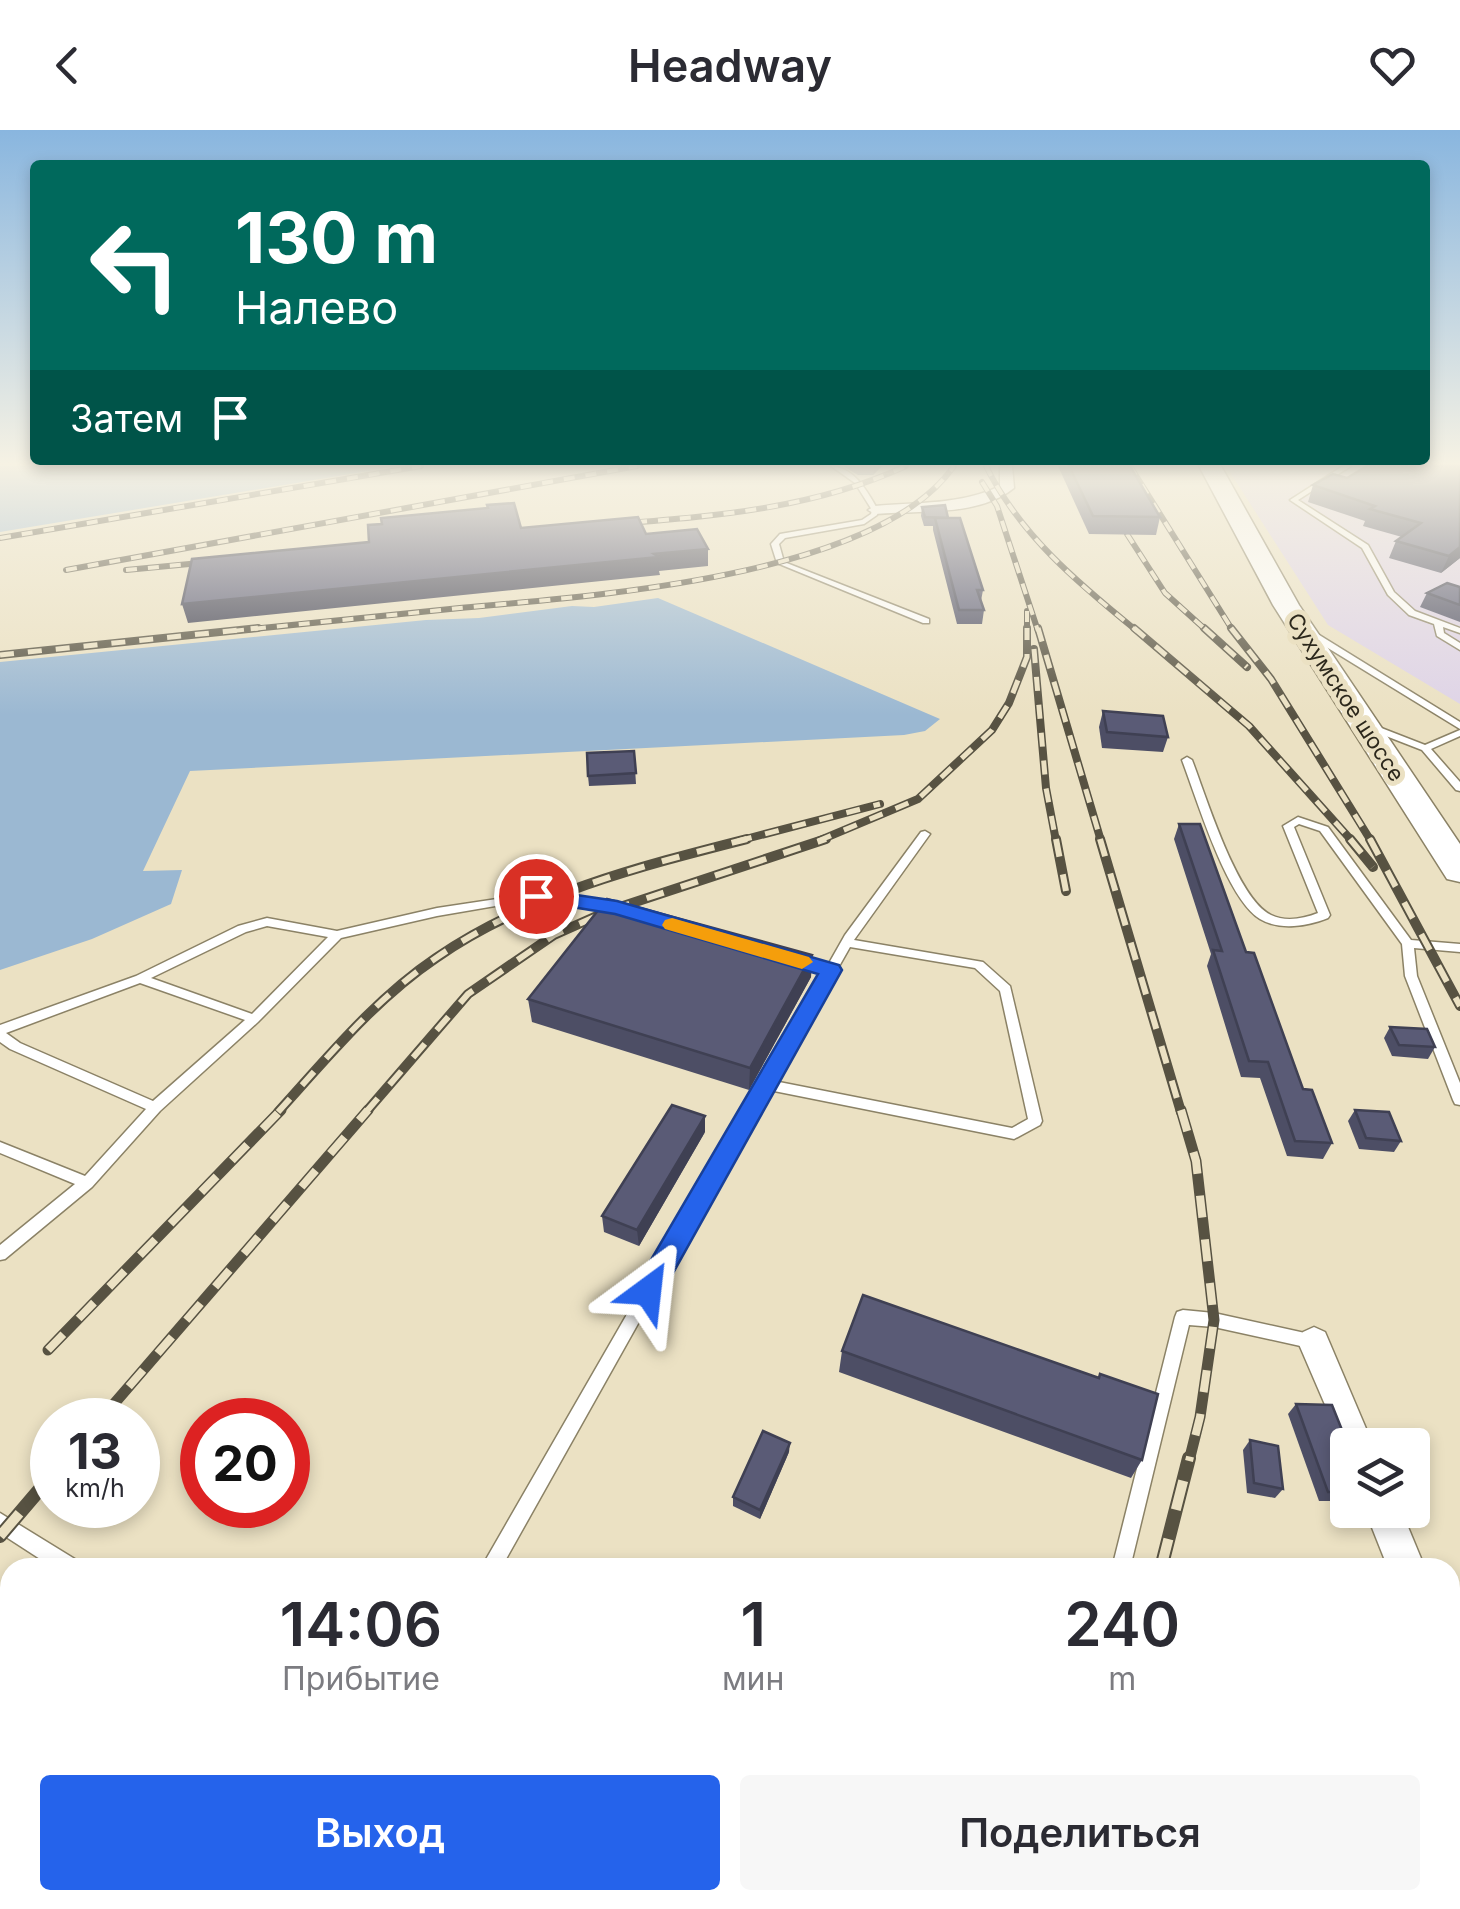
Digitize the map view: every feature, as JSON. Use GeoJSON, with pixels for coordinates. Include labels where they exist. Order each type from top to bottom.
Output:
{"type":"FeatureCollection","features":[{"type":"Feature","properties":{"kind":"highway","name":"Сухумское шоссе"},"geometry":{"type":"LineString","coordinates":[[1256,549],[1300,627],[1460,871]]}},
{"type":"Feature","properties":{"kind":"street"},"geometry":{"type":"LineString","coordinates":[[1314,1342],[1349,1428]]}},
{"type":"Feature","properties":{"kind":"street"},"geometry":{"type":"LineString","coordinates":[[1390,1528],[1403,1558]]}},
{"type":"Feature","properties":{"kind":"lane"},"geometry":{"type":"LineString","coordinates":[[777,549],[782,563],[926,620]]}},
{"type":"Feature","properties":{"kind":"lane"},"geometry":{"type":"LineString","coordinates":[[1368,549],[1390,593],[1412,613],[1460,632]]}},
{"type":"Feature","properties":{"kind":"lane"},"geometry":{"type":"LineString","coordinates":[[1438,624],[1440,634],[1460,647]]}},
{"type":"Feature","properties":{"kind":"lane"},"geometry":{"type":"LineString","coordinates":[[1300,627],[1460,729],[1425,748]]}},
{"type":"Feature","properties":{"kind":"lane"},"geometry":{"type":"LineString","coordinates":[[1364,724],[1425,748],[1460,788]]}},
{"type":"Feature","properties":{"kind":"lane"},"geometry":{"type":"LineString","coordinates":[[1187,760],[1242,896],[1262,916],[1282,922],[1312,922],[1324,915],[1288,826],[1298,820],[1324,828],[1408,944],[1411,976],[1460,1100]]}},
{"type":"Feature","properties":{"kind":"lane"},"geometry":{"type":"LineString","coordinates":[[496,1558],[847,943],[925,834]]}},
{"type":"Feature","properties":{"kind":"lane"},"geometry":{"type":"LineString","coordinates":[[0,1033],[140,980],[242,929],[267,922],[337,935],[437,912],[536,896],[632,913]]}},
{"type":"Feature","properties":{"kind":"lane"},"geometry":{"type":"LineString","coordinates":[[0,1254],[86,1183],[155,1107],[254,1019],[337,935]]}},
{"type":"Feature","properties":{"kind":"lane"},"geometry":{"type":"LineString","coordinates":[[766,1084],[1014,1134],[1036,1121],[1006,989],[979,965],[847,943]]}},
{"type":"Feature","properties":{"kind":"lane"},"geometry":{"type":"LineString","coordinates":[[1408,944],[1460,948]]}},
{"type":"Feature","properties":{"kind":"lane"},"geometry":{"type":"LineString","coordinates":[[776,954],[831,970]]}},
{"type":"Feature","properties":{"kind":"lane"},"geometry":{"type":"LineString","coordinates":[[140,980],[254,1019]]}},
{"type":"Feature","properties":{"kind":"lane"},"geometry":{"type":"LineString","coordinates":[[0,1033],[16,1046],[155,1107]]}},
{"type":"Feature","properties":{"kind":"lane"},"geometry":{"type":"LineString","coordinates":[[0,1147],[86,1183]]}},
{"type":"Feature","properties":{"kind":"lane"},"geometry":{"type":"LineString","coordinates":[[1124,1558],[1184,1317],[1314,1342]]}},
{"type":"Feature","properties":{"kind":"lane"},"geometry":{"type":"LineString","coordinates":[[0,1522],[56,1558]]}},
{"type":"Feature","properties":{"kind":"shaded area"},"geometry":{"type":"Polygon","coordinates":[[[1279,549],[1460,549],[1460,704],[1328,625],[1279,549]]]}},
{"type":"Feature","properties":{"kind":"water"},"geometry":{"type":"Polygon","coordinates":[[[658,598],[940,719],[925,731],[904,735],[190,771],[143,871],[182,870],[171,904],[92,939],[0,970],[0,662],[658,598]]]}},
{"type":"Feature","properties":{"kind":"building"},"geometry":{"type":"Polygon","coordinates":[[[296,549],[708,549],[182,604],[192,559],[296,549]]]}},
{"type":"Feature","properties":{"kind":"building"},"geometry":{"type":"Polygon","coordinates":[[[943,549],[970,549],[983,590],[977,590],[984,610],[959,610],[943,549]]]}},
{"type":"Feature","properties":{"kind":"building"},"geometry":{"type":"Polygon","coordinates":[[[1424,549],[1458,549],[1449,556],[1424,549]]]}},
{"type":"Feature","properties":{"kind":"building"},"geometry":{"type":"Polygon","coordinates":[[[1447,583],[1460,587],[1460,605],[1427,593],[1447,583]]]}},
{"type":"Feature","properties":{"kind":"building"},"geometry":{"type":"Polygon","coordinates":[[[1103,711],[1163,716],[1168,737],[1107,732],[1103,711]]]}},
{"type":"Feature","properties":{"kind":"building"},"geometry":{"type":"Polygon","coordinates":[[[634,751],[636,773],[588,776],[587,753],[634,751]]]}},
{"type":"Feature","properties":{"kind":"building"},"geometry":{"type":"Polygon","coordinates":[[[1179,824],[1200,824],[1246,952],[1254,953],[1303,1089],[1312,1090],[1332,1143],[1295,1141],[1268,1062],[1249,1061],[1213,950],[1222,951],[1179,824]]]}},
{"type":"Feature","properties":{"kind":"building"},"geometry":{"type":"Polygon","coordinates":[[[607,899],[812,955],[750,1068],[528,999],[607,899]]]}},
{"type":"Feature","properties":{"kind":"building"},"geometry":{"type":"Polygon","coordinates":[[[1390,1027],[1427,1029],[1435,1047],[1399,1045],[1390,1027]]]}},
{"type":"Feature","properties":{"kind":"building"},"geometry":{"type":"Polygon","coordinates":[[[672,1105],[705,1116],[637,1230],[602,1216],[672,1105]]]}},
{"type":"Feature","properties":{"kind":"building"},"geometry":{"type":"Polygon","coordinates":[[[1355,1110],[1389,1112],[1401,1141],[1366,1138],[1355,1110]]]}},
{"type":"Feature","properties":{"kind":"building"},"geometry":{"type":"Polygon","coordinates":[[[863,1295],[1099,1378],[1100,1374],[1158,1394],[1142,1460],[842,1351],[863,1295]]]}},
{"type":"Feature","properties":{"kind":"building"},"geometry":{"type":"Polygon","coordinates":[[[1296,1404],[1332,1405],[1341,1428],[1330,1428],[1328,1492],[1296,1404]]]}},
{"type":"Feature","properties":{"kind":"building"},"geometry":{"type":"Polygon","coordinates":[[[763,1431],[790,1443],[760,1510],[733,1497],[763,1431]]]}},
{"type":"Feature","properties":{"kind":"building"},"geometry":{"type":"Polygon","coordinates":[[[1250,1440],[1278,1446],[1283,1489],[1254,1483],[1250,1440]]]}},
{"type":"Feature","properties":{"kind":"railway"},"geometry":{"type":"LineString","coordinates":[[66,570],[181,549]]}},
{"type":"Feature","properties":{"kind":"railway"},"geometry":{"type":"LineString","coordinates":[[233,631],[652,587],[726,574],[820,549]]}},
{"type":"Feature","properties":{"kind":"railway"},"geometry":{"type":"LineString","coordinates":[[1011,549],[1038,631]]}},
{"type":"Feature","properties":{"kind":"railway"},"geometry":{"type":"LineString","coordinates":[[1045,549],[1137,631]]}},
{"type":"Feature","properties":{"kind":"railway"},"geometry":{"type":"LineString","coordinates":[[1137,549],[1165,593],[1207,631]]}},
{"type":"Feature","properties":{"kind":"railway"},"geometry":{"type":"LineString","coordinates":[[1182,549],[1232,629]]}},
{"type":"Feature","properties":{"kind":"railway"},"geometry":{"type":"LineString","coordinates":[[126,570],[221,561]]}},
{"type":"Feature","properties":{"kind":"railway"},"geometry":{"type":"LineString","coordinates":[[818,841],[918,799],[992,730],[1009,703],[1027,657],[1027,611]]}},
{"type":"Feature","properties":{"kind":"railway"},"geometry":{"type":"LineString","coordinates":[[0,655],[258,628]]}},
{"type":"Feature","properties":{"kind":"railway"},"geometry":{"type":"LineString","coordinates":[[1038,628],[1101,841]]}},
{"type":"Feature","properties":{"kind":"railway"},"geometry":{"type":"LineString","coordinates":[[1134,628],[1249,726],[1352,841]]}},
{"type":"Feature","properties":{"kind":"railway"},"geometry":{"type":"LineString","coordinates":[[1204,628],[1247,667]]}},
{"type":"Feature","properties":{"kind":"railway"},"geometry":{"type":"LineString","coordinates":[[1232,629],[1271,679],[1371,841]]}},
{"type":"Feature","properties":{"kind":"railway"},"geometry":{"type":"LineString","coordinates":[[1034,649],[1046,788],[1056,841]]}},
{"type":"Feature","properties":{"kind":"railway"},"geometry":{"type":"LineString","coordinates":[[738,841],[880,804]]}},
{"type":"Feature","properties":{"kind":"railway"},"geometry":{"type":"LineString","coordinates":[[278,1112],[392,992],[471,936],[586,885],[747,839]]}},
{"type":"Feature","properties":{"kind":"railway"},"geometry":{"type":"LineString","coordinates":[[366,1112],[468,994],[554,935],[608,911],[826,839]]}},
{"type":"Feature","properties":{"kind":"railway"},"geometry":{"type":"LineString","coordinates":[[1056,839],[1066,891]]}},
{"type":"Feature","properties":{"kind":"railway"},"geometry":{"type":"LineString","coordinates":[[1100,839],[1181,1112]]}},
{"type":"Feature","properties":{"kind":"railway"},"geometry":{"type":"LineString","coordinates":[[1350,839],[1373,867]]}},
{"type":"Feature","properties":{"kind":"railway"},"geometry":{"type":"LineString","coordinates":[[1370,839],[1460,1006]]}},
{"type":"Feature","properties":{"kind":"railway"},"geometry":{"type":"LineString","coordinates":[[48,1350],[281,1110]]}},
{"type":"Feature","properties":{"kind":"railway"},"geometry":{"type":"LineString","coordinates":[[119,1398],[368,1110]]}},
{"type":"Feature","properties":{"kind":"railway"},"geometry":{"type":"LineString","coordinates":[[1181,1110],[1196,1161],[1214,1320],[1200,1417],[1189,1461]]}},
{"type":"Feature","properties":{"kind":"railway"},"geometry":{"type":"LineString","coordinates":[[1164,1558],[1189,1458]]}},
{"type":"Feature","properties":{"kind":"railway"},"geometry":{"type":"LineString","coordinates":[[0,1536],[30,1501]]}},
{"type":"Feature","properties":{"kind":"slow traffic"},"geometry":{"type":"LineString","coordinates":[[672,925],[802,962]]}},
{"type":"Feature","properties":{"kind":"route"},"geometry":{"type":"LineString","coordinates":[[536,896],[617,908],[831,970],[648,1291]]}}]}
